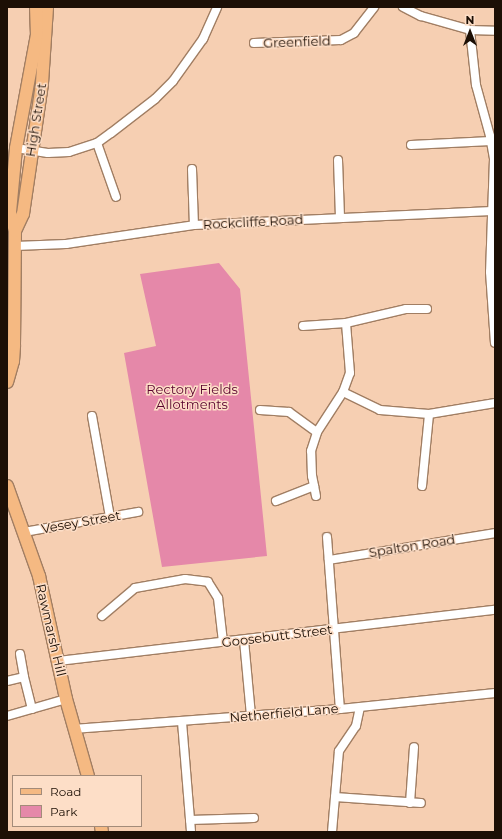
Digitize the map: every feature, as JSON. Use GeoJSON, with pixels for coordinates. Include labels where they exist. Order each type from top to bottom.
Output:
{"type":"FeatureCollection","features":[{"type":"Feature","properties":{"kind":"main road","name":"High Street"},"geometry":{"type":"LineString","coordinates":[[7,382],[13,361],[14,345],[15,231],[10,212],[16,148],[37,35],[36,7]]}},
{"type":"Feature","properties":{"kind":"main road","name":"High Street"},"geometry":{"type":"LineString","coordinates":[[15,231],[23,214],[42,82],[47,7]]}},
{"type":"Feature","properties":{"kind":"main road","name":"Rawmarsh Hill"},"geometry":{"type":"LineString","coordinates":[[7,486],[39,576],[73,729],[88,775]]}},
{"type":"Feature","properties":{"kind":"street"},"geometry":{"type":"LineString","coordinates":[[16,148],[56,154],[97,143],[129,121],[173,81],[203,39],[217,7]]}},
{"type":"Feature","properties":{"kind":"street","name":"Greenfield"},"geometry":{"type":"LineString","coordinates":[[254,43],[341,40],[354,33],[374,7]]}},
{"type":"Feature","properties":{"kind":"street"},"geometry":{"type":"LineString","coordinates":[[403,7],[421,16],[470,30],[495,31]]}},
{"type":"Feature","properties":{"kind":"street"},"geometry":{"type":"LineString","coordinates":[[470,30],[476,85],[491,141],[494,186],[490,272],[495,343]]}},
{"type":"Feature","properties":{"kind":"street"},"geometry":{"type":"LineString","coordinates":[[411,145],[491,141]]}},
{"type":"Feature","properties":{"kind":"street"},"geometry":{"type":"LineString","coordinates":[[97,143],[116,197]]}},
{"type":"Feature","properties":{"kind":"street"},"geometry":{"type":"LineString","coordinates":[[338,160],[340,218]]}},
{"type":"Feature","properties":{"kind":"street"},"geometry":{"type":"LineString","coordinates":[[192,169],[194,225]]}},
{"type":"Feature","properties":{"kind":"street","name":"Rockcliffe Road"},"geometry":{"type":"LineString","coordinates":[[14,246],[66,244],[194,225],[492,211]]}},
{"type":"Feature","properties":{"kind":"street"},"geometry":{"type":"LineString","coordinates":[[303,326],[346,323],[406,309],[427,309]]}},
{"type":"Feature","properties":{"kind":"street"},"geometry":{"type":"LineString","coordinates":[[316,496],[311,451],[317,432],[343,392],[350,373],[346,323]]}},
{"type":"Feature","properties":{"kind":"street"},"geometry":{"type":"LineString","coordinates":[[343,392],[380,410],[429,414],[495,403]]}},
{"type":"Feature","properties":{"kind":"street"},"geometry":{"type":"LineString","coordinates":[[260,410],[288,412],[317,432]]}},
{"type":"Feature","properties":{"kind":"street"},"geometry":{"type":"LineString","coordinates":[[422,486],[429,414]]}},
{"type":"Feature","properties":{"kind":"street"},"geometry":{"type":"LineString","coordinates":[[92,416],[110,517]]}},
{"type":"Feature","properties":{"kind":"street"},"geometry":{"type":"LineString","coordinates":[[276,501],[314,486]]}},
{"type":"Feature","properties":{"kind":"street","name":"Vesey Street"},"geometry":{"type":"LineString","coordinates":[[24,532],[138,512]]}},
{"type":"Feature","properties":{"kind":"street","name":"Spalton Road"},"geometry":{"type":"LineString","coordinates":[[329,560],[495,533]]}},
{"type":"Feature","properties":{"kind":"street"},"geometry":{"type":"LineString","coordinates":[[327,537],[340,709]]}},
{"type":"Feature","properties":{"kind":"street"},"geometry":{"type":"LineString","coordinates":[[102,616],[135,588],[184,579],[208,582],[218,598],[222,642]]}},
{"type":"Feature","properties":{"kind":"street","name":"Goosebutt Street"},"geometry":{"type":"LineString","coordinates":[[58,661],[495,610]]}},
{"type":"Feature","properties":{"kind":"street"},"geometry":{"type":"LineString","coordinates":[[244,640],[251,715]]}},
{"type":"Feature","properties":{"kind":"street"},"geometry":{"type":"LineString","coordinates":[[20,654],[32,709]]}},
{"type":"Feature","properties":{"kind":"street"},"geometry":{"type":"LineString","coordinates":[[7,681],[24,677]]}},
{"type":"Feature","properties":{"kind":"street","name":"Netherfield Lane"},"geometry":{"type":"LineString","coordinates":[[73,729],[340,709],[495,693]]}},
{"type":"Feature","properties":{"kind":"street"},"geometry":{"type":"LineString","coordinates":[[7,716],[66,699]]}},
{"type":"Feature","properties":{"kind":"street"},"geometry":{"type":"LineString","coordinates":[[332,832],[339,751],[356,726],[360,707]]}},
{"type":"Feature","properties":{"kind":"street"},"geometry":{"type":"LineString","coordinates":[[182,722],[191,832]]}},
{"type":"Feature","properties":{"kind":"street"},"geometry":{"type":"LineString","coordinates":[[410,803],[414,747]]}},
{"type":"Feature","properties":{"kind":"street"},"geometry":{"type":"LineString","coordinates":[[335,797],[422,803]]}},
{"type":"Feature","properties":{"kind":"street"},"geometry":{"type":"LineString","coordinates":[[190,820],[254,818]]}},
{"type":"Feature","properties":{"kind":"green space","name":"Rectory Fields Allotments"},"geometry":{"type":"Polygon","coordinates":[[[219,263],[240,289],[267,556],[162,567],[124,353],[156,346],[140,274],[219,263]]]}}]}
